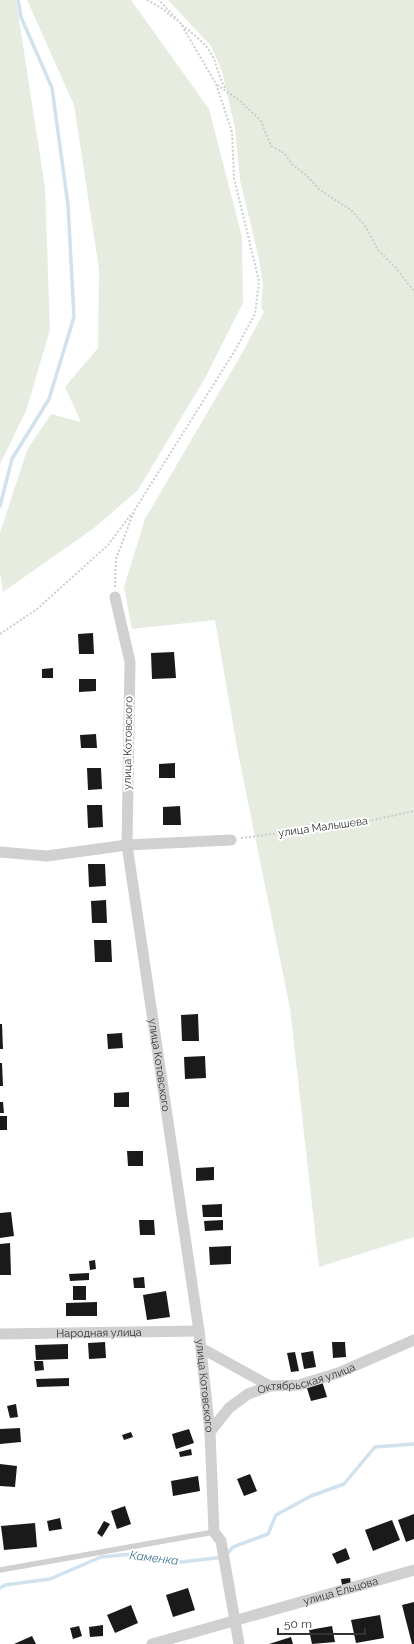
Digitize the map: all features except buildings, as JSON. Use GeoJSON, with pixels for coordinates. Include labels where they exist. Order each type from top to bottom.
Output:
{"type":"FeatureCollection","features":[{"type":"Feature","properties":{"kind":"street","name":"улица Котовского"},"geometry":{"type":"LineString","coordinates":[[115,597],[130,662],[127,845],[199,1331],[210,1432],[214,1532]]}},
{"type":"Feature","properties":{"kind":"street"},"geometry":{"type":"LineString","coordinates":[[0,852],[46,856],[127,845],[231,840]]}},
{"type":"Feature","properties":{"kind":"street","name":"Народная улица"},"geometry":{"type":"LineString","coordinates":[[0,1334],[199,1331]]}},
{"type":"Feature","properties":{"kind":"street","name":"Октябрьская улица"},"geometry":{"type":"LineString","coordinates":[[210,1432],[229,1408],[248,1394],[270,1386],[299,1385],[338,1373],[414,1340]]}},
{"type":"Feature","properties":{"kind":"street"},"geometry":{"type":"LineString","coordinates":[[201,1348],[270,1386]]}},
{"type":"Feature","properties":{"kind":"street"},"geometry":{"type":"LineString","coordinates":[[214,1532],[221,1541],[239,1644]]}},
{"type":"Feature","properties":{"kind":"street","name":"улица Ельцова"},"geometry":{"type":"LineString","coordinates":[[152,1644],[414,1570]]}},
{"type":"Feature","properties":{"kind":"lane"},"geometry":{"type":"LineString","coordinates":[[0,1570],[214,1532]]}},
{"type":"Feature","properties":{"kind":"path"},"geometry":{"type":"LineString","coordinates":[[147,0],[163,9],[197,37],[213,56],[220,80],[227,91]]}},
{"type":"Feature","properties":{"kind":"path"},"geometry":{"type":"LineString","coordinates":[[0,634],[37,609],[108,545],[134,510],[234,352],[255,314],[259,281],[234,178],[232,132],[216,84],[181,24],[159,0]]}},
{"type":"Feature","properties":{"kind":"path"},"geometry":{"type":"LineString","coordinates":[[216,84],[239,100],[261,120],[271,146],[284,153],[292,164],[306,175],[320,190],[351,210],[366,227],[378,250],[395,266],[414,291]]}},
{"type":"Feature","properties":{"kind":"path"},"geometry":{"type":"LineString","coordinates":[[115,597],[116,559],[134,510]]}},
{"type":"Feature","properties":{"kind":"path","name":"улица Малышева"},"geometry":{"type":"LineString","coordinates":[[231,840],[360,823],[414,811]]}},
{"type":"Feature","properties":{"kind":"shaded area"},"geometry":{"type":"Polygon","coordinates":[[[0,0],[16,0],[45,188],[50,330],[26,411],[0,464],[0,0]]]}},
{"type":"Feature","properties":{"kind":"shaded area"},"geometry":{"type":"Polygon","coordinates":[[[27,0],[131,0],[209,109],[242,237],[243,303],[205,378],[138,490],[94,528],[3,592],[0,572],[0,533],[27,450],[51,414],[81,422],[65,387],[98,348],[99,269],[74,105],[27,0]]]}},
{"type":"Feature","properties":{"kind":"shaded area"},"geometry":{"type":"Polygon","coordinates":[[[168,0],[414,0],[414,1237],[319,1267],[290,1008],[238,753],[215,620],[132,629],[124,587],[145,519],[241,355],[264,312],[261,307],[263,284],[259,259],[240,180],[235,128],[222,71],[211,46],[168,0]]]}},
{"type":"Feature","properties":{"kind":"waterway"},"geometry":{"type":"LineString","coordinates":[[0,506],[12,459],[49,399],[74,317],[68,205],[52,88],[21,17],[18,0]]}},
{"type":"Feature","properties":{"kind":"waterway","name":"Каменка"},"geometry":{"type":"LineString","coordinates":[[0,1588],[5,1585],[50,1579],[101,1557],[132,1554],[181,1562],[224,1557],[233,1547],[268,1534],[276,1515],[311,1496],[344,1484],[375,1447],[414,1444]]}}]}
